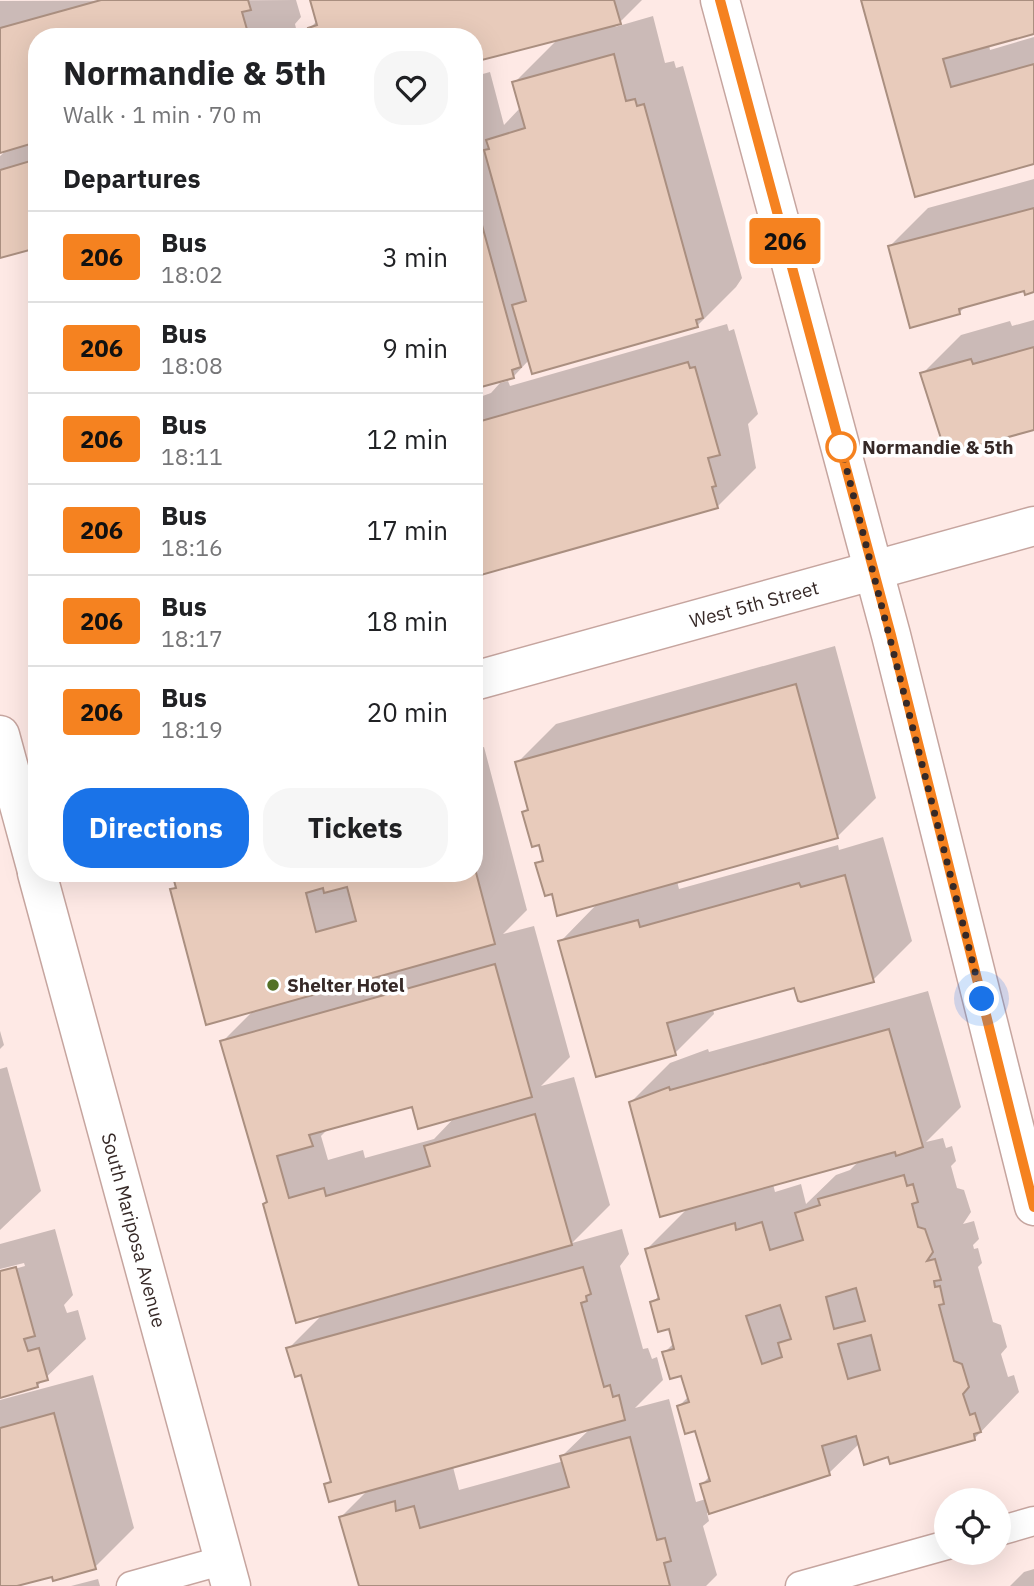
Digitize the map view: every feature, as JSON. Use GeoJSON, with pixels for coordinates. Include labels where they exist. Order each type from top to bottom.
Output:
{"type":"FeatureCollection","features":[{"type":"Feature","properties":{"kind":"street"},"geometry":{"type":"LineString","coordinates":[[720,0],[874,571],[1034,1206]]}},
{"type":"Feature","properties":{"kind":"street","name":"West 5th Street"},"geometry":{"type":"LineString","coordinates":[[483,679],[1034,526]]}},
{"type":"Feature","properties":{"kind":"street","name":"South Mariposa Avenue"},"geometry":{"type":"LineString","coordinates":[[0,734],[28,839]]}},
{"type":"Feature","properties":{"kind":"street","name":"South Mariposa Avenue"},"geometry":{"type":"LineString","coordinates":[[40,882],[227,1573]]}},
{"type":"Feature","properties":{"kind":"lane"},"geometry":{"type":"LineString","coordinates":[[1011,1528],[1034,1521]]}},
{"type":"Feature","properties":{"kind":"lane"},"geometry":{"type":"LineString","coordinates":[[800,1586],[934,1549]]}},
{"type":"Feature","properties":{"kind":"lane"},"geometry":{"type":"LineString","coordinates":[[131,1586],[227,1573]]}},
{"type":"Feature","properties":{"kind":"building"},"geometry":{"type":"Polygon","coordinates":[[[101,0],[248,0],[251,10],[242,12],[247,28],[28,28],[28,145],[0,153],[0,28],[101,0]]]}},
{"type":"Feature","properties":{"kind":"building"},"geometry":{"type":"Polygon","coordinates":[[[310,0],[614,0],[621,24],[483,60],[483,28],[308,28],[317,25],[310,0]]]}},
{"type":"Feature","properties":{"kind":"building"},"geometry":{"type":"Polygon","coordinates":[[[861,0],[1034,0],[1034,34],[943,59],[951,87],[1034,64],[1034,164],[915,197],[861,0]]]}},
{"type":"Feature","properties":{"kind":"building"},"geometry":{"type":"Polygon","coordinates":[[[614,54],[626,101],[635,99],[637,106],[644,104],[703,318],[696,320],[698,327],[532,374],[512,305],[526,301],[484,150],[489,149],[486,140],[525,128],[512,82],[614,54]]]}},
{"type":"Feature","properties":{"kind":"building"},"geometry":{"type":"Polygon","coordinates":[[[28,162],[28,250],[0,258],[0,170],[28,162]]]}},
{"type":"Feature","properties":{"kind":"building"},"geometry":{"type":"Polygon","coordinates":[[[1034,208],[1034,292],[1025,295],[1024,291],[959,309],[960,314],[910,328],[888,246],[1034,208]]]}},
{"type":"Feature","properties":{"kind":"building"},"geometry":{"type":"Polygon","coordinates":[[[483,229],[521,367],[512,370],[514,378],[483,387],[483,229]]]}},
{"type":"Feature","properties":{"kind":"building"},"geometry":{"type":"Polygon","coordinates":[[[1034,347],[1034,430],[957,451],[944,448],[920,373],[971,359],[973,364],[1034,347]]]}},
{"type":"Feature","properties":{"kind":"building"},"geometry":{"type":"Polygon","coordinates":[[[688,362],[690,368],[695,367],[720,455],[708,458],[716,486],[712,487],[718,508],[483,574],[483,420],[688,362]]]}},
{"type":"Feature","properties":{"kind":"building"},"geometry":{"type":"Polygon","coordinates":[[[796,684],[838,838],[557,916],[552,894],[545,896],[535,863],[543,861],[539,845],[532,847],[522,812],[528,810],[515,762],[796,684]]]}},
{"type":"Feature","properties":{"kind":"building"},"geometry":{"type":"Polygon","coordinates":[[[845,875],[874,982],[801,1002],[798,1001],[794,988],[667,1023],[676,1055],[596,1077],[558,941],[638,920],[640,927],[799,883],[801,887],[845,875]]]}},
{"type":"Feature","properties":{"kind":"building","name":"Shelter Hotel"},"geometry":{"type":"Polygon","coordinates":[[[174,882],[479,882],[495,944],[206,1025],[170,889],[176,888],[174,882]],[[347,887],[324,893],[323,888],[306,893],[316,932],[356,921],[347,887]]]}},
{"type":"Feature","properties":{"kind":"building"},"geometry":{"type":"Polygon","coordinates":[[[495,964],[532,1097],[418,1129],[412,1107],[309,1135],[313,1146],[277,1156],[289,1198],[324,1188],[326,1196],[430,1166],[424,1146],[535,1114],[572,1245],[296,1323],[263,1204],[267,1202],[220,1041],[495,964]]]}},
{"type":"Feature","properties":{"kind":"building"},"geometry":{"type":"Polygon","coordinates":[[[889,1029],[923,1147],[896,1156],[895,1152],[660,1217],[629,1102],[669,1087],[670,1090],[889,1029]]]}},
{"type":"Feature","properties":{"kind":"building"},"geometry":{"type":"Polygon","coordinates":[[[904,1175],[907,1186],[913,1184],[918,1202],[912,1204],[918,1227],[925,1229],[933,1252],[927,1261],[935,1259],[941,1280],[934,1281],[935,1287],[940,1286],[944,1304],[939,1305],[954,1361],[962,1364],[969,1387],[963,1394],[970,1415],[975,1413],[981,1432],[974,1434],[975,1440],[890,1464],[888,1457],[864,1465],[856,1436],[822,1446],[830,1475],[709,1514],[700,1484],[710,1481],[695,1431],[685,1434],[677,1406],[689,1402],[681,1376],[670,1379],[662,1352],[674,1349],[669,1329],[658,1332],[650,1302],[659,1299],[645,1249],[735,1223],[736,1230],[762,1222],[770,1250],[803,1240],[795,1213],[820,1205],[818,1199],[904,1175]],[[856,1288],[826,1297],[834,1329],[865,1321],[856,1288]],[[780,1305],[746,1316],[762,1364],[782,1357],[778,1343],[791,1339],[780,1305]],[[871,1335],[838,1344],[848,1379],[880,1370],[871,1335]]]}},
{"type":"Feature","properties":{"kind":"building"},"geometry":{"type":"Polygon","coordinates":[[[16,1267],[35,1336],[24,1339],[28,1351],[39,1348],[48,1380],[37,1383],[38,1387],[0,1398],[0,1271],[16,1267]]]}},
{"type":"Feature","properties":{"kind":"building"},"geometry":{"type":"Polygon","coordinates":[[[583,1267],[591,1294],[586,1296],[587,1301],[581,1303],[604,1387],[610,1385],[613,1397],[619,1395],[625,1420],[329,1502],[324,1484],[331,1482],[301,1375],[295,1377],[286,1348],[583,1267]]]}},
{"type":"Feature","properties":{"kind":"building"},"geometry":{"type":"Polygon","coordinates":[[[54,1413],[96,1569],[53,1581],[52,1577],[17,1586],[0,1586],[0,1428],[54,1413]]]}},
{"type":"Feature","properties":{"kind":"building"},"geometry":{"type":"Polygon","coordinates":[[[630,1437],[657,1540],[665,1538],[671,1561],[664,1563],[670,1586],[359,1586],[339,1517],[395,1501],[396,1511],[414,1506],[420,1528],[569,1487],[560,1456],[630,1437]]]}},
{"type":"Feature","properties":{"kind":"bus line","name":"206"},"geometry":{"type":"LineString","coordinates":[[720,0],[891,635],[1034,1207]]}},
{"type":"Feature","properties":{"kind":"place","name":"Normandie & 5th"},"geometry":{"type":"Point","coordinates":[841,447]}},
{"type":"Feature","properties":{"kind":"place","name":"Shelter Hotel"},"geometry":{"type":"Point","coordinates":[273,985]}},
{"type":"Feature","properties":{"kind":"route"},"geometry":{"type":"LineString","coordinates":[[841,447],[982,999]]}}]}
